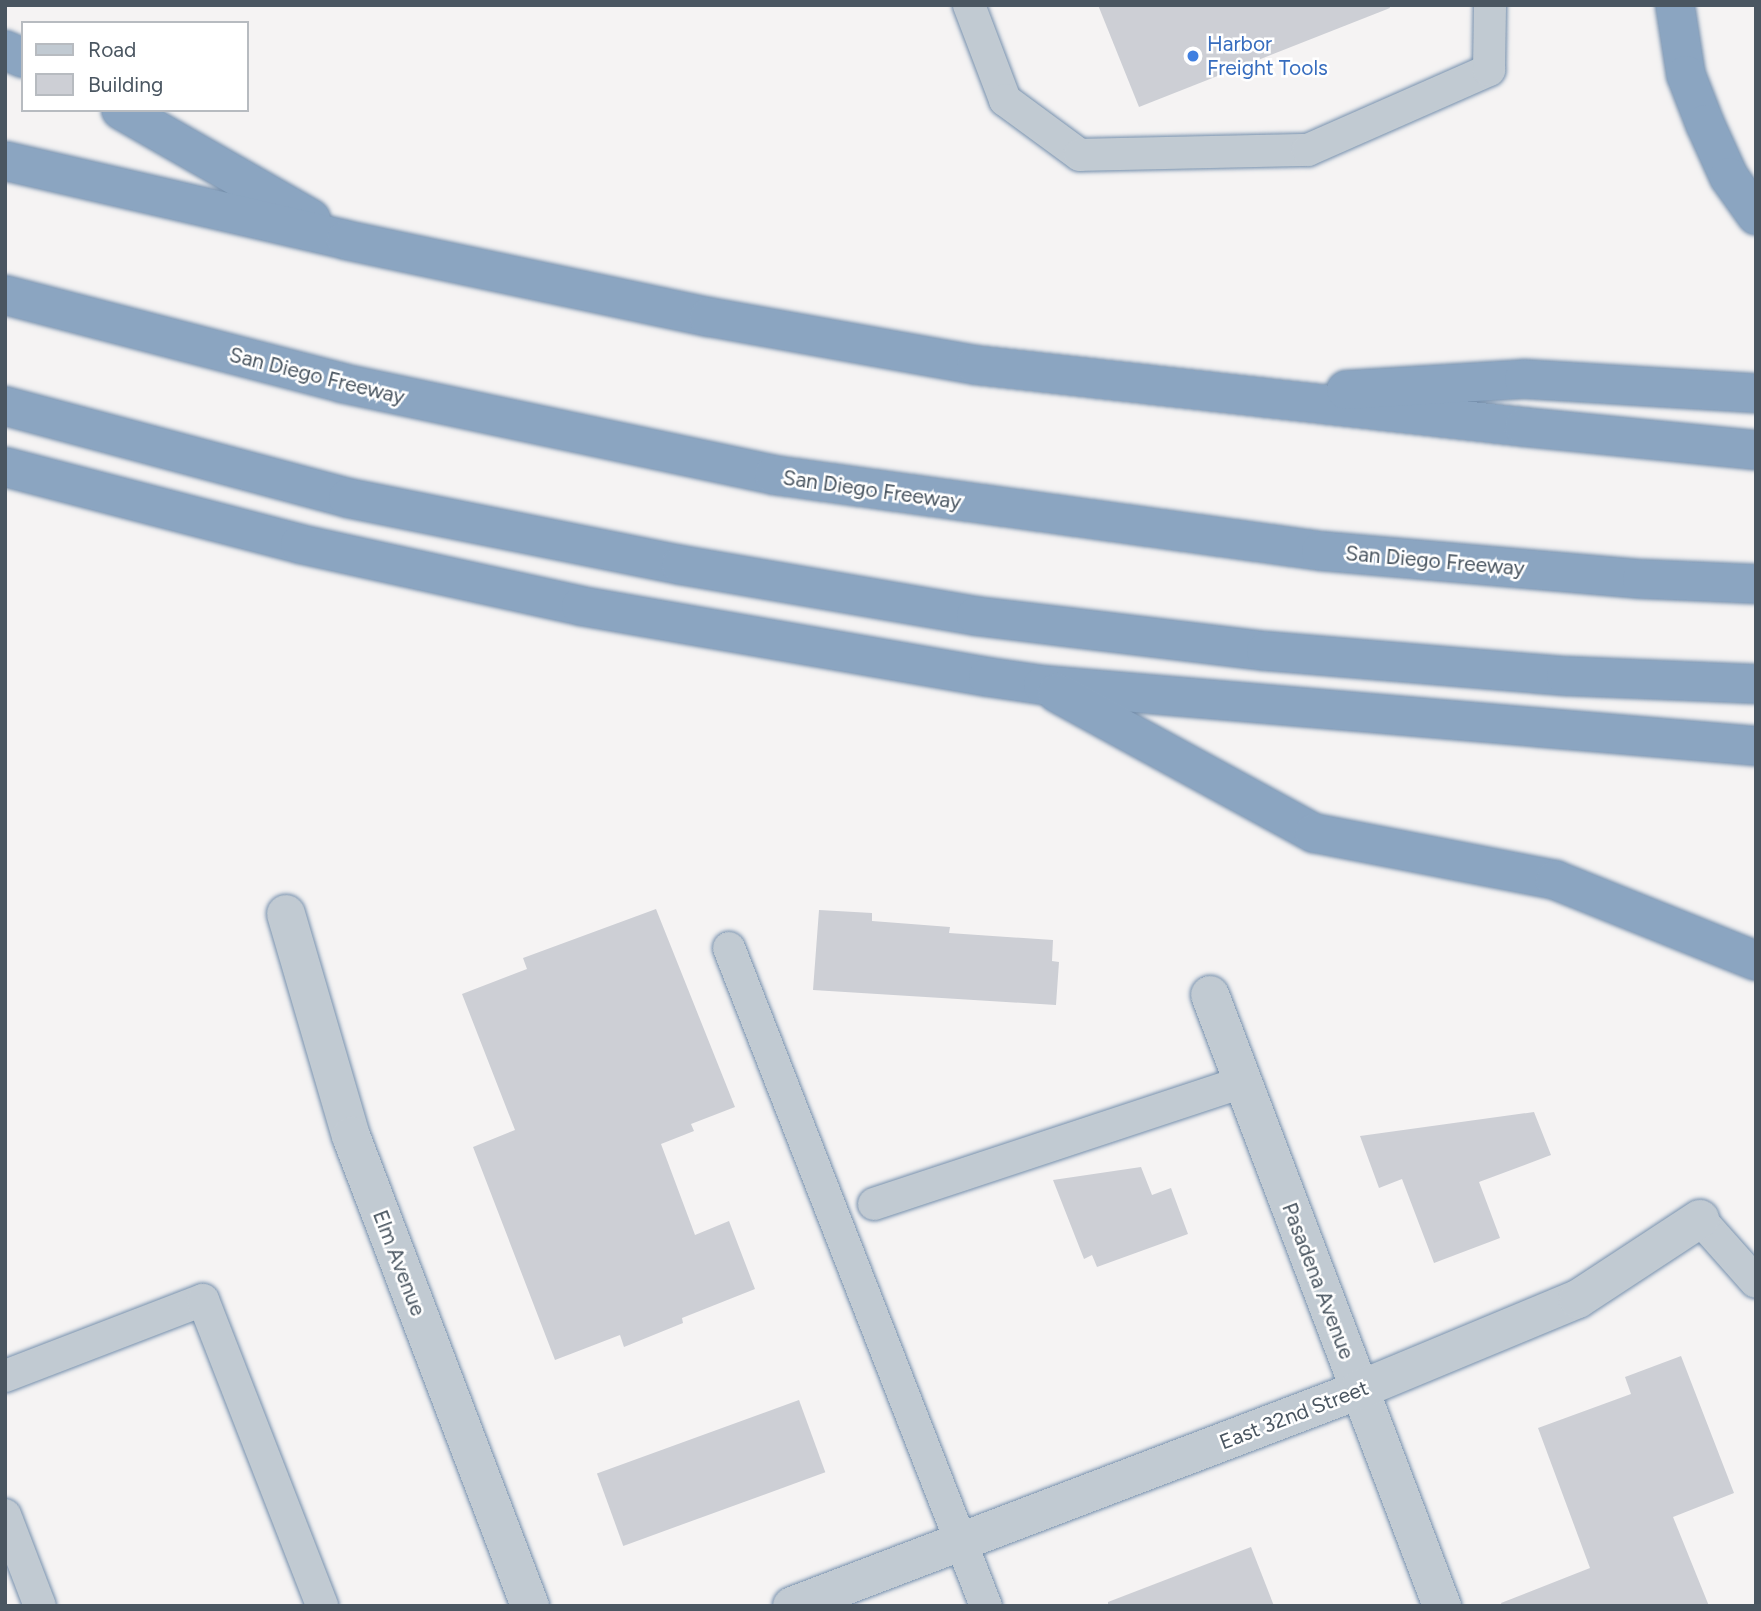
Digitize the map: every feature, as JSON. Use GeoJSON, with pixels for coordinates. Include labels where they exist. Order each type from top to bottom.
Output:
{"type":"FeatureCollection","features":[{"type":"Feature","properties":{"kind":"highway"},"geometry":{"type":"LineString","coordinates":[[1675,5],[1686,75],[1704,124],[1729,177],[1756,215]]}},
{"type":"Feature","properties":{"kind":"highway"},"geometry":{"type":"LineString","coordinates":[[5,50],[21,57]]}},
{"type":"Feature","properties":{"kind":"highway"},"geometry":{"type":"LineString","coordinates":[[124,112],[346,240]]}},
{"type":"Feature","properties":{"kind":"highway"},"geometry":{"type":"LineString","coordinates":[[5,161],[346,240],[709,317],[976,365],[1756,450]]}},
{"type":"Feature","properties":{"kind":"highway","name":"San Diego Freeway"},"geometry":{"type":"LineString","coordinates":[[5,295],[342,383],[774,475],[1321,551],[1643,579],[1756,584]]}},
{"type":"Feature","properties":{"kind":"highway"},"geometry":{"type":"LineString","coordinates":[[1242,396],[1524,379],[1756,393]]}},
{"type":"Feature","properties":{"kind":"highway"},"geometry":{"type":"LineString","coordinates":[[5,406],[348,498],[681,565],[976,615],[1293,653],[1566,676],[1756,684]]}},
{"type":"Feature","properties":{"kind":"highway"},"geometry":{"type":"LineString","coordinates":[[5,467],[300,544],[581,606],[1043,685],[1756,746]]}},
{"type":"Feature","properties":{"kind":"highway"},"geometry":{"type":"LineString","coordinates":[[1043,685],[1314,833],[1555,880],[1756,961]]}},
{"type":"Feature","properties":{"kind":"street","name":"Elm Avenue"},"geometry":{"type":"LineString","coordinates":[[286,914],[351,1136],[530,1606]]}},
{"type":"Feature","properties":{"kind":"street","name":"Pasadena Avenue"},"geometry":{"type":"LineString","coordinates":[[1210,995],[1442,1606]]}},
{"type":"Feature","properties":{"kind":"street","name":"East 32nd Street"},"geometry":{"type":"LineString","coordinates":[[792,1606],[1359,1390],[1578,1299],[1700,1219]]}},
{"type":"Feature","properties":{"kind":"lane"},"geometry":{"type":"LineString","coordinates":[[969,5],[1005,100],[1080,155],[1308,150],[1489,70],[1490,5]]}},
{"type":"Feature","properties":{"kind":"lane"},"geometry":{"type":"LineString","coordinates":[[729,948],[986,1606]]}},
{"type":"Feature","properties":{"kind":"lane"},"geometry":{"type":"LineString","coordinates":[[874,1204],[1242,1082]]}},
{"type":"Feature","properties":{"kind":"lane","name":"East 32nd Street"},"geometry":{"type":"LineString","coordinates":[[1700,1219],[1756,1282]]}},
{"type":"Feature","properties":{"kind":"lane"},"geometry":{"type":"LineString","coordinates":[[5,1376],[203,1300],[323,1606]]}},
{"type":"Feature","properties":{"kind":"lane"},"geometry":{"type":"LineString","coordinates":[[5,1515],[40,1606]]}},
{"type":"Feature","properties":{"kind":"building","name":"Harbor Freight Tools"},"geometry":{"type":"Polygon","coordinates":[[[1098,5],[1389,5],[1390,8],[1139,107],[1098,5]]]}},
{"type":"Feature","properties":{"kind":"building"},"geometry":{"type":"Polygon","coordinates":[[[656,909],[735,1107],[691,1124],[694,1131],[661,1144],[695,1235],[729,1221],[755,1289],[682,1318],[683,1323],[624,1347],[620,1335],[555,1360],[473,1147],[515,1130],[462,994],[527,969],[523,958],[656,909]]]}},
{"type":"Feature","properties":{"kind":"building"},"geometry":{"type":"Polygon","coordinates":[[[819,910],[872,913],[872,921],[950,927],[949,933],[1053,940],[1052,961],[1059,962],[1056,1005],[813,990],[819,910]]]}},
{"type":"Feature","properties":{"kind":"building"},"geometry":{"type":"Polygon","coordinates":[[[1534,1112],[1551,1155],[1479,1182],[1500,1238],[1434,1263],[1402,1179],[1379,1188],[1360,1136],[1534,1112]]]}},
{"type":"Feature","properties":{"kind":"building"},"geometry":{"type":"Polygon","coordinates":[[[1141,1167],[1152,1195],[1171,1188],[1188,1234],[1097,1267],[1092,1255],[1084,1259],[1053,1180],[1141,1167]]]}},
{"type":"Feature","properties":{"kind":"building"},"geometry":{"type":"Polygon","coordinates":[[[1681,1356],[1734,1493],[1673,1517],[1709,1606],[1502,1606],[1501,1603],[1590,1568],[1538,1428],[1631,1394],[1625,1377],[1681,1356]]]}},
{"type":"Feature","properties":{"kind":"building"},"geometry":{"type":"Polygon","coordinates":[[[799,1400],[825,1472],[623,1546],[597,1474],[799,1400]]]}},
{"type":"Feature","properties":{"kind":"building"},"geometry":{"type":"Polygon","coordinates":[[[1251,1547],[1274,1606],[1108,1606],[1108,1602],[1251,1547]]]}},
{"type":"Feature","properties":{"kind":"place","name":"Harbor Freight Tools"},"geometry":{"type":"Point","coordinates":[1193,56]}}]}
